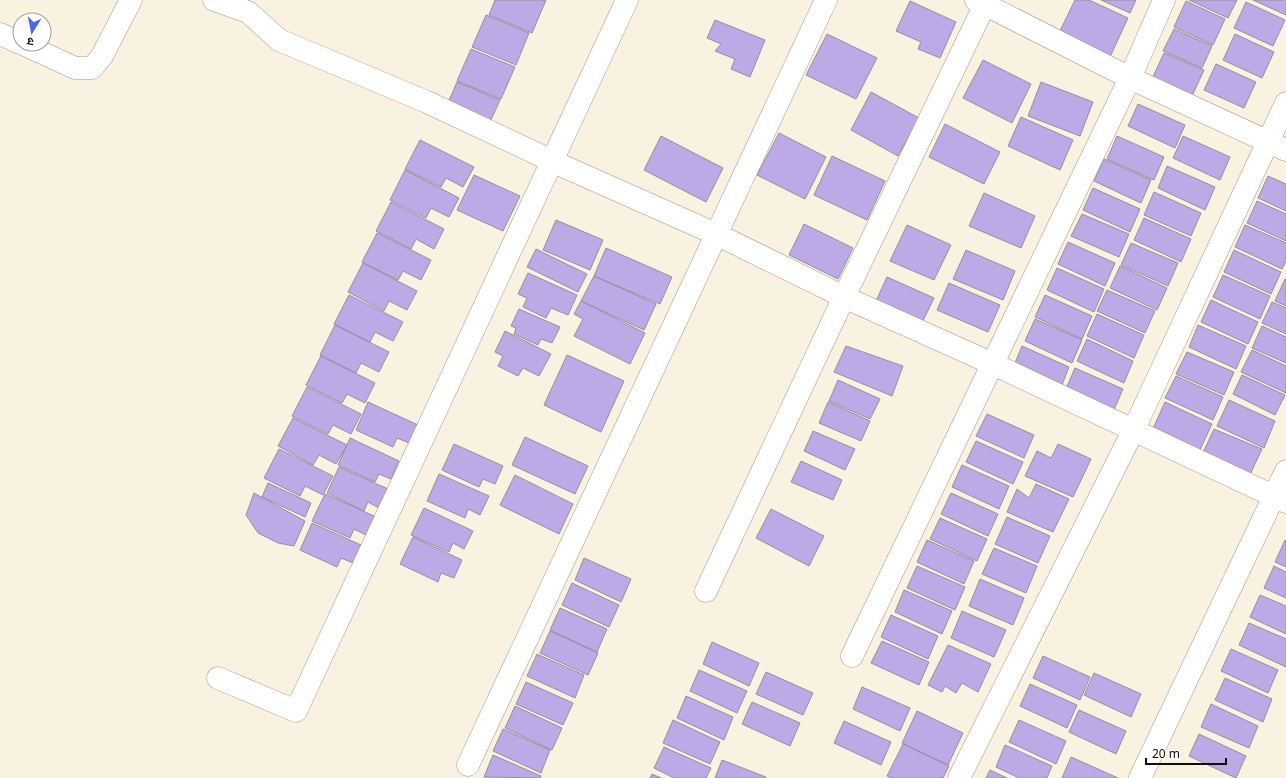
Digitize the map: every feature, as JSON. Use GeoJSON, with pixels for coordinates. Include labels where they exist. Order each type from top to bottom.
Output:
{"type":"FeatureCollection","features":[{"type":"Feature","properties":{"kind":"street"},"geometry":{"type":"LineString","coordinates":[[40,52],[75,68],[92,68],[102,56],[131,0]]}},
{"type":"Feature","properties":{"kind":"street"},"geometry":{"type":"LineString","coordinates":[[214,0],[251,6],[279,40],[427,102],[552,161],[718,235],[844,297],[993,364],[1280,500]]}},
{"type":"Feature","properties":{"kind":"street"},"geometry":{"type":"LineString","coordinates":[[218,678],[296,711],[627,0]]}},
{"type":"Feature","properties":{"kind":"street"},"geometry":{"type":"LineString","coordinates":[[468,765],[718,235],[826,0]]}},
{"type":"Feature","properties":{"kind":"street"},"geometry":{"type":"LineString","coordinates":[[852,656],[1130,78],[1164,0]]}},
{"type":"Feature","properties":{"kind":"street"},"geometry":{"type":"LineString","coordinates":[[706,591],[983,2],[1130,78],[1277,146]]}},
{"type":"Feature","properties":{"kind":"street"},"geometry":{"type":"LineString","coordinates":[[0,34],[12,39]]}},
{"type":"Feature","properties":{"kind":"street"},"geometry":{"type":"LineString","coordinates":[[959,778],[1277,146],[1286,103]]}},
{"type":"Feature","properties":{"kind":"street"},"geometry":{"type":"LineString","coordinates":[[1140,778],[1280,500],[1286,470]]}},
{"type":"Feature","properties":{"kind":"building"},"geometry":{"type":"Polygon","coordinates":[[[495,0],[546,0],[532,33],[489,15],[495,0]]]}},
{"type":"Feature","properties":{"kind":"building"},"geometry":{"type":"Polygon","coordinates":[[[1075,0],[1089,0],[1128,18],[1110,57],[1059,33],[1075,0]]]}},
{"type":"Feature","properties":{"kind":"building"},"geometry":{"type":"Polygon","coordinates":[[[1101,0],[1136,0],[1130,13],[1101,0]]]}},
{"type":"Feature","properties":{"kind":"building"},"geometry":{"type":"Polygon","coordinates":[[[1189,0],[1237,0],[1228,18],[1189,0]]]}},
{"type":"Feature","properties":{"kind":"building"},"geometry":{"type":"Polygon","coordinates":[[[1253,0],[1286,0],[1286,15],[1253,0]]]}},
{"type":"Feature","properties":{"kind":"building"},"geometry":{"type":"Polygon","coordinates":[[[910,1],[956,22],[940,58],[918,49],[921,42],[896,31],[910,1]]]}},
{"type":"Feature","properties":{"kind":"building"},"geometry":{"type":"Polygon","coordinates":[[[1186,1],[1225,19],[1213,45],[1174,27],[1186,1]]]}},
{"type":"Feature","properties":{"kind":"building"},"geometry":{"type":"Polygon","coordinates":[[[1246,2],[1285,20],[1273,46],[1234,28],[1246,2]]]}},
{"type":"Feature","properties":{"kind":"building"},"geometry":{"type":"Polygon","coordinates":[[[486,15],[529,33],[516,65],[472,47],[486,15]]]}},
{"type":"Feature","properties":{"kind":"building"},"geometry":{"type":"Polygon","coordinates":[[[715,20],[765,40],[750,77],[731,69],[735,59],[715,51],[721,44],[707,38],[715,20]]]}},
{"type":"Feature","properties":{"kind":"building"},"geometry":{"type":"Polygon","coordinates":[[[1174,29],[1212,46],[1202,68],[1163,51],[1174,29]]]}},
{"type":"Feature","properties":{"kind":"building"},"geometry":{"type":"Polygon","coordinates":[[[827,34],[877,58],[856,99],[806,75],[827,34]]]}},
{"type":"Feature","properties":{"kind":"building"},"geometry":{"type":"Polygon","coordinates":[[[1235,34],[1274,52],[1262,78],[1223,60],[1235,34]]]}},
{"type":"Feature","properties":{"kind":"building"},"geometry":{"type":"Polygon","coordinates":[[[471,49],[515,67],[501,99],[457,81],[471,49]]]}},
{"type":"Feature","properties":{"kind":"building"},"geometry":{"type":"Polygon","coordinates":[[[1164,53],[1204,70],[1192,96],[1152,79],[1164,53]]]}},
{"type":"Feature","properties":{"kind":"building"},"geometry":{"type":"Polygon","coordinates":[[[983,60],[1031,84],[1012,123],[963,98],[983,60]]]}},
{"type":"Feature","properties":{"kind":"building"},"geometry":{"type":"Polygon","coordinates":[[[1216,64],[1256,82],[1244,108],[1204,90],[1216,64]]]}},
{"type":"Feature","properties":{"kind":"building"},"geometry":{"type":"Polygon","coordinates":[[[457,82],[500,100],[490,122],[448,103],[457,82]]]}},
{"type":"Feature","properties":{"kind":"building"},"geometry":{"type":"Polygon","coordinates":[[[1041,82],[1093,102],[1080,136],[1028,116],[1041,82]]]}},
{"type":"Feature","properties":{"kind":"building"},"geometry":{"type":"Polygon","coordinates":[[[871,92],[919,118],[898,156],[851,130],[871,92]]]}},
{"type":"Feature","properties":{"kind":"building"},"geometry":{"type":"Polygon","coordinates":[[[1138,104],[1185,125],[1175,148],[1128,126],[1138,104]]]}},
{"type":"Feature","properties":{"kind":"building"},"geometry":{"type":"Polygon","coordinates":[[[1021,117],[1073,140],[1060,170],[1008,146],[1021,117]]]}},
{"type":"Feature","properties":{"kind":"building"},"geometry":{"type":"Polygon","coordinates":[[[945,124],[1000,152],[984,184],[929,157],[945,124]]]}},
{"type":"Feature","properties":{"kind":"building"},"geometry":{"type":"Polygon","coordinates":[[[779,133],[826,157],[805,199],[757,175],[779,133]]]}},
{"type":"Feature","properties":{"kind":"building"},"geometry":{"type":"Polygon","coordinates":[[[661,136],[723,168],[706,202],[644,170],[661,136]]]}},
{"type":"Feature","properties":{"kind":"building"},"geometry":{"type":"Polygon","coordinates":[[[1117,136],[1164,157],[1154,180],[1107,159],[1117,136]]]}},
{"type":"Feature","properties":{"kind":"building"},"geometry":{"type":"Polygon","coordinates":[[[1183,136],[1230,157],[1220,180],[1173,158],[1183,136]]]}},
{"type":"Feature","properties":{"kind":"building"},"geometry":{"type":"Polygon","coordinates":[[[420,140],[474,167],[463,187],[446,178],[441,187],[405,169],[420,140]]]}},
{"type":"Feature","properties":{"kind":"building"},"geometry":{"type":"Polygon","coordinates":[[[832,156],[885,181],[867,220],[814,195],[832,156]]]}},
{"type":"Feature","properties":{"kind":"building"},"geometry":{"type":"Polygon","coordinates":[[[1104,159],[1151,180],[1141,203],[1094,181],[1104,159]]]}},
{"type":"Feature","properties":{"kind":"building"},"geometry":{"type":"Polygon","coordinates":[[[1167,166],[1215,187],[1205,210],[1158,188],[1167,166]]]}},
{"type":"Feature","properties":{"kind":"building"},"geometry":{"type":"Polygon","coordinates":[[[405,170],[459,198],[449,217],[431,208],[426,218],[390,200],[405,170]]]}},
{"type":"Feature","properties":{"kind":"building"},"geometry":{"type":"Polygon","coordinates":[[[474,175],[520,196],[503,231],[457,210],[474,175]]]}},
{"type":"Feature","properties":{"kind":"building"},"geometry":{"type":"Polygon","coordinates":[[[1268,176],[1286,184],[1286,211],[1258,198],[1268,176]]]}},
{"type":"Feature","properties":{"kind":"building"},"geometry":{"type":"Polygon","coordinates":[[[1093,188],[1140,209],[1130,232],[1083,210],[1093,188]]]}},
{"type":"Feature","properties":{"kind":"building"},"geometry":{"type":"Polygon","coordinates":[[[1154,192],[1201,213],[1191,236],[1144,215],[1154,192]]]}},
{"type":"Feature","properties":{"kind":"building"},"geometry":{"type":"Polygon","coordinates":[[[984,193],[1035,216],[1021,248],[969,226],[984,193]]]}},
{"type":"Feature","properties":{"kind":"building"},"geometry":{"type":"Polygon","coordinates":[[[1257,201],[1286,214],[1286,241],[1247,223],[1257,201]]]}},
{"type":"Feature","properties":{"kind":"building"},"geometry":{"type":"Polygon","coordinates":[[[391,202],[444,229],[434,249],[416,239],[411,249],[376,231],[391,202]]]}},
{"type":"Feature","properties":{"kind":"building"},"geometry":{"type":"Polygon","coordinates":[[[1082,214],[1129,234],[1119,257],[1071,236],[1082,214]]]}},
{"type":"Feature","properties":{"kind":"building"},"geometry":{"type":"Polygon","coordinates":[[[1144,218],[1191,239],[1181,262],[1134,240],[1144,218]]]}},
{"type":"Feature","properties":{"kind":"building"},"geometry":{"type":"Polygon","coordinates":[[[556,220],[603,240],[590,270],[543,250],[556,220]]]}},
{"type":"Feature","properties":{"kind":"building"},"geometry":{"type":"Polygon","coordinates":[[[804,224],[853,248],[838,279],[789,255],[804,224]]]}},
{"type":"Feature","properties":{"kind":"building"},"geometry":{"type":"Polygon","coordinates":[[[907,225],[951,245],[934,280],[890,261],[907,225]]]}},
{"type":"Feature","properties":{"kind":"building"},"geometry":{"type":"Polygon","coordinates":[[[1245,225],[1286,243],[1286,261],[1282,269],[1235,247],[1245,225]]]}},
{"type":"Feature","properties":{"kind":"building"},"geometry":{"type":"Polygon","coordinates":[[[377,233],[431,260],[421,280],[403,271],[398,280],[362,262],[377,233]]]}},
{"type":"Feature","properties":{"kind":"building"},"geometry":{"type":"Polygon","coordinates":[[[1068,242],[1115,263],[1105,286],[1058,264],[1068,242]]]}},
{"type":"Feature","properties":{"kind":"building"},"geometry":{"type":"Polygon","coordinates":[[[1131,243],[1178,263],[1168,286],[1121,265],[1131,243]]]}},
{"type":"Feature","properties":{"kind":"building"},"geometry":{"type":"Polygon","coordinates":[[[606,248],[672,277],[660,304],[594,276],[606,248]]]}},
{"type":"Feature","properties":{"kind":"building"},"geometry":{"type":"Polygon","coordinates":[[[536,249],[587,274],[578,292],[527,267],[536,249]]]}},
{"type":"Feature","properties":{"kind":"building"},"geometry":{"type":"Polygon","coordinates":[[[966,250],[1015,271],[1003,300],[953,279],[966,250]]]}},
{"type":"Feature","properties":{"kind":"building"},"geometry":{"type":"Polygon","coordinates":[[[1234,250],[1281,272],[1271,294],[1224,272],[1234,250]]]}},
{"type":"Feature","properties":{"kind":"building"},"geometry":{"type":"Polygon","coordinates":[[[363,263],[417,291],[407,310],[389,301],[384,311],[348,292],[363,263]]]}},
{"type":"Feature","properties":{"kind":"building"},"geometry":{"type":"Polygon","coordinates":[[[1120,266],[1167,288],[1157,310],[1110,288],[1120,266]]]}},
{"type":"Feature","properties":{"kind":"building"},"geometry":{"type":"Polygon","coordinates":[[[1057,268],[1104,289],[1094,312],[1047,290],[1057,268]]]}},
{"type":"Feature","properties":{"kind":"building"},"geometry":{"type":"Polygon","coordinates":[[[528,273],[577,295],[568,315],[551,308],[546,318],[523,307],[527,298],[518,294],[528,273]]]}},
{"type":"Feature","properties":{"kind":"building"},"geometry":{"type":"Polygon","coordinates":[[[1223,275],[1270,296],[1260,319],[1213,297],[1223,275]]]}},
{"type":"Feature","properties":{"kind":"building"},"geometry":{"type":"Polygon","coordinates":[[[594,276],[656,304],[644,330],[581,301],[594,276]]]}},
{"type":"Feature","properties":{"kind":"building"},"geometry":{"type":"Polygon","coordinates":[[[887,277],[934,298],[921,325],[875,303],[887,277]]]}},
{"type":"Feature","properties":{"kind":"building"},"geometry":{"type":"Polygon","coordinates":[[[1285,279],[1286,280],[1286,306],[1275,301],[1285,279]]]}},
{"type":"Feature","properties":{"kind":"building"},"geometry":{"type":"Polygon","coordinates":[[[949,283],[1000,305],[988,332],[937,310],[949,283]]]}},
{"type":"Feature","properties":{"kind":"building"},"geometry":{"type":"Polygon","coordinates":[[[1107,290],[1155,311],[1145,333],[1097,311],[1107,290]]]}},
{"type":"Feature","properties":{"kind":"building"},"geometry":{"type":"Polygon","coordinates":[[[349,295],[403,322],[393,341],[375,332],[370,342],[334,324],[349,295]]]}},
{"type":"Feature","properties":{"kind":"building"},"geometry":{"type":"Polygon","coordinates":[[[1045,295],[1092,316],[1082,339],[1035,317],[1045,295]]]}},
{"type":"Feature","properties":{"kind":"building"},"geometry":{"type":"Polygon","coordinates":[[[1211,300],[1258,322],[1248,344],[1201,322],[1211,300]]]}},
{"type":"Feature","properties":{"kind":"building"},"geometry":{"type":"Polygon","coordinates":[[[581,301],[645,333],[630,364],[574,336],[583,319],[574,314],[581,301]]]}},
{"type":"Feature","properties":{"kind":"building"},"geometry":{"type":"Polygon","coordinates":[[[1272,302],[1286,308],[1286,334],[1262,323],[1272,302]]]}},
{"type":"Feature","properties":{"kind":"building"},"geometry":{"type":"Polygon","coordinates":[[[519,309],[560,327],[552,343],[541,339],[538,345],[514,334],[516,328],[511,326],[519,309]]]}},
{"type":"Feature","properties":{"kind":"building"},"geometry":{"type":"Polygon","coordinates":[[[1097,314],[1144,335],[1134,358],[1087,336],[1097,314]]]}},
{"type":"Feature","properties":{"kind":"building"},"geometry":{"type":"Polygon","coordinates":[[[1035,319],[1082,340],[1072,363],[1025,341],[1035,319]]]}},
{"type":"Feature","properties":{"kind":"building"},"geometry":{"type":"Polygon","coordinates":[[[335,325],[389,352],[379,372],[361,363],[356,373],[320,355],[335,325]]]}},
{"type":"Feature","properties":{"kind":"building"},"geometry":{"type":"Polygon","coordinates":[[[1198,325],[1246,346],[1236,369],[1189,347],[1198,325]]]}},
{"type":"Feature","properties":{"kind":"building"},"geometry":{"type":"Polygon","coordinates":[[[1262,326],[1286,337],[1286,363],[1252,348],[1262,326]]]}},
{"type":"Feature","properties":{"kind":"building"},"geometry":{"type":"Polygon","coordinates":[[[505,331],[551,354],[539,376],[523,368],[518,376],[498,366],[503,356],[495,352],[505,331]]]}},
{"type":"Feature","properties":{"kind":"building"},"geometry":{"type":"Polygon","coordinates":[[[1087,339],[1133,361],[1124,383],[1077,361],[1087,339]]]}},
{"type":"Feature","properties":{"kind":"building"},"geometry":{"type":"Polygon","coordinates":[[[846,346],[903,366],[892,396],[834,372],[846,346]]]}},
{"type":"Feature","properties":{"kind":"building"},"geometry":{"type":"Polygon","coordinates":[[[1022,346],[1069,367],[1060,390],[1013,368],[1022,346]]]}},
{"type":"Feature","properties":{"kind":"building"},"geometry":{"type":"Polygon","coordinates":[[[1252,350],[1286,366],[1286,393],[1241,372],[1252,350]]]}},
{"type":"Feature","properties":{"kind":"building"},"geometry":{"type":"Polygon","coordinates":[[[1187,352],[1234,372],[1224,395],[1176,374],[1187,352]]]}},
{"type":"Feature","properties":{"kind":"building"},"geometry":{"type":"Polygon","coordinates":[[[567,355],[624,381],[601,432],[544,405],[567,355]]]}},
{"type":"Feature","properties":{"kind":"building"},"geometry":{"type":"Polygon","coordinates":[[[321,356],[375,383],[365,403],[347,394],[342,403],[306,385],[321,356]]]}},
{"type":"Feature","properties":{"kind":"building"},"geometry":{"type":"Polygon","coordinates":[[[1075,368],[1123,389],[1113,412],[1065,391],[1075,368]]]}},
{"type":"Feature","properties":{"kind":"building"},"geometry":{"type":"Polygon","coordinates":[[[1242,375],[1285,395],[1275,415],[1233,394],[1242,375]]]}},
{"type":"Feature","properties":{"kind":"building"},"geometry":{"type":"Polygon","coordinates":[[[1176,376],[1223,397],[1213,420],[1165,398],[1176,376]]]}},
{"type":"Feature","properties":{"kind":"building"},"geometry":{"type":"Polygon","coordinates":[[[838,380],[880,399],[870,419],[829,401],[838,380]]]}},
{"type":"Feature","properties":{"kind":"building"},"geometry":{"type":"Polygon","coordinates":[[[307,387],[361,414],[351,434],[333,425],[328,434],[292,416],[307,387]]]}},
{"type":"Feature","properties":{"kind":"building"},"geometry":{"type":"Polygon","coordinates":[[[1229,400],[1275,421],[1264,448],[1217,426],[1229,400]]]}},
{"type":"Feature","properties":{"kind":"building"},"geometry":{"type":"Polygon","coordinates":[[[368,402],[418,425],[409,443],[397,438],[393,447],[356,430],[368,402]]]}},
{"type":"Feature","properties":{"kind":"building"},"geometry":{"type":"Polygon","coordinates":[[[828,402],[870,421],[861,441],[819,423],[828,402]]]}},
{"type":"Feature","properties":{"kind":"building"},"geometry":{"type":"Polygon","coordinates":[[[1165,402],[1212,424],[1198,454],[1151,433],[1165,402]]]}},
{"type":"Feature","properties":{"kind":"building"},"geometry":{"type":"Polygon","coordinates":[[[987,414],[1034,435],[1024,458],[976,436],[987,414]]]}},
{"type":"Feature","properties":{"kind":"building"},"geometry":{"type":"Polygon","coordinates":[[[293,418],[347,445],[336,464],[319,455],[313,465],[278,446],[293,418]]]}},
{"type":"Feature","properties":{"kind":"building"},"geometry":{"type":"Polygon","coordinates":[[[1214,429],[1262,449],[1247,481],[1200,459],[1214,429]]]}},
{"type":"Feature","properties":{"kind":"building"},"geometry":{"type":"Polygon","coordinates":[[[813,431],[855,449],[845,470],[804,451],[813,431]]]}},
{"type":"Feature","properties":{"kind":"building"},"geometry":{"type":"Polygon","coordinates":[[[525,437],[588,466],[575,494],[512,465],[525,437]]]}},
{"type":"Feature","properties":{"kind":"building"},"geometry":{"type":"Polygon","coordinates":[[[350,438],[399,461],[391,479],[379,474],[375,482],[338,465],[350,438]]]}},
{"type":"Feature","properties":{"kind":"building"},"geometry":{"type":"Polygon","coordinates":[[[976,441],[1023,462],[1013,484],[966,462],[976,441]]]}},
{"type":"Feature","properties":{"kind":"building"},"geometry":{"type":"Polygon","coordinates":[[[454,444],[503,466],[495,484],[483,479],[479,487],[442,470],[454,444]]]}},
{"type":"Feature","properties":{"kind":"building"},"geometry":{"type":"Polygon","coordinates":[[[1058,444],[1091,459],[1073,497],[1025,476],[1037,451],[1051,458],[1058,444]]]}},
{"type":"Feature","properties":{"kind":"building"},"geometry":{"type":"Polygon","coordinates":[[[279,449],[333,476],[323,495],[305,486],[300,496],[264,478],[279,449]]]}},
{"type":"Feature","properties":{"kind":"building"},"geometry":{"type":"Polygon","coordinates":[[[801,461],[842,480],[833,500],[791,482],[801,461]]]}},
{"type":"Feature","properties":{"kind":"building"},"geometry":{"type":"Polygon","coordinates":[[[962,465],[1009,486],[999,509],[952,487],[962,465]]]}},
{"type":"Feature","properties":{"kind":"building"},"geometry":{"type":"Polygon","coordinates":[[[339,467],[388,489],[379,508],[368,502],[364,511],[327,493],[339,467]]]}},
{"type":"Feature","properties":{"kind":"building"},"geometry":{"type":"Polygon","coordinates":[[[439,474],[489,496],[480,515],[468,509],[465,518],[427,501],[439,474]]]}},
{"type":"Feature","properties":{"kind":"building"},"geometry":{"type":"Polygon","coordinates":[[[515,475],[573,504],[559,534],[500,505],[515,475]]]}},
{"type":"Feature","properties":{"kind":"building"},"geometry":{"type":"Polygon","coordinates":[[[268,483],[311,503],[305,517],[262,497],[268,483]]]}},
{"type":"Feature","properties":{"kind":"building"},"geometry":{"type":"Polygon","coordinates":[[[1036,484],[1069,499],[1053,532],[1007,512],[1017,489],[1029,498],[1036,484]]]}},
{"type":"Feature","properties":{"kind":"building"},"geometry":{"type":"Polygon","coordinates":[[[254,493],[305,521],[294,546],[278,543],[258,533],[246,515],[254,493]]]}},
{"type":"Feature","properties":{"kind":"building"},"geometry":{"type":"Polygon","coordinates":[[[951,493],[998,514],[988,536],[941,514],[951,493]]]}},
{"type":"Feature","properties":{"kind":"building"},"geometry":{"type":"Polygon","coordinates":[[[325,494],[374,516],[366,535],[354,529],[350,538],[312,521],[325,494]]]}},
{"type":"Feature","properties":{"kind":"building"},"geometry":{"type":"Polygon","coordinates":[[[424,508],[473,531],[464,549],[453,543],[449,552],[411,535],[424,508]]]}},
{"type":"Feature","properties":{"kind":"building"},"geometry":{"type":"Polygon","coordinates":[[[771,509],[824,536],[809,566],[756,538],[771,509]]]}},
{"type":"Feature","properties":{"kind":"building"},"geometry":{"type":"Polygon","coordinates":[[[1007,517],[1050,536],[1038,563],[995,544],[1007,517]]]}},
{"type":"Feature","properties":{"kind":"building"},"geometry":{"type":"Polygon","coordinates":[[[940,518],[987,539],[977,561],[930,539],[940,518]]]}},
{"type":"Feature","properties":{"kind":"building"},"geometry":{"type":"Polygon","coordinates":[[[312,523],[361,545],[353,563],[341,558],[337,567],[300,550],[312,523]]]}},
{"type":"Feature","properties":{"kind":"building"},"geometry":{"type":"Polygon","coordinates":[[[413,537],[462,560],[454,578],[441,573],[438,582],[400,564],[413,537]]]}},
{"type":"Feature","properties":{"kind":"building"},"geometry":{"type":"Polygon","coordinates":[[[927,540],[974,561],[964,584],[917,562],[927,540]]]}},
{"type":"Feature","properties":{"kind":"building"},"geometry":{"type":"Polygon","coordinates":[[[1285,540],[1286,541],[1286,567],[1275,562],[1285,540]]]}},
{"type":"Feature","properties":{"kind":"building"},"geometry":{"type":"Polygon","coordinates":[[[994,548],[1037,566],[1026,593],[982,574],[994,548]]]}},
{"type":"Feature","properties":{"kind":"building"},"geometry":{"type":"Polygon","coordinates":[[[584,558],[631,579],[621,602],[575,580],[584,558]]]}},
{"type":"Feature","properties":{"kind":"building"},"geometry":{"type":"Polygon","coordinates":[[[917,566],[965,587],[955,610],[907,588],[917,566]]]}},
{"type":"Feature","properties":{"kind":"building"},"geometry":{"type":"Polygon","coordinates":[[[1274,566],[1286,572],[1286,598],[1264,588],[1274,566]]]}},
{"type":"Feature","properties":{"kind":"building"},"geometry":{"type":"Polygon","coordinates":[[[980,579],[1024,598],[1013,625],[969,606],[980,579]]]}},
{"type":"Feature","properties":{"kind":"building"},"geometry":{"type":"Polygon","coordinates":[[[572,583],[619,605],[609,627],[562,605],[572,583]]]}},
{"type":"Feature","properties":{"kind":"building"},"geometry":{"type":"Polygon","coordinates":[[[904,590],[952,611],[942,634],[895,612],[904,590]]]}},
{"type":"Feature","properties":{"kind":"building"},"geometry":{"type":"Polygon","coordinates":[[[1260,595],[1286,606],[1286,634],[1250,617],[1260,595]]]}},
{"type":"Feature","properties":{"kind":"building"},"geometry":{"type":"Polygon","coordinates":[[[560,608],[607,629],[597,652],[550,630],[560,608]]]}},
{"type":"Feature","properties":{"kind":"building"},"geometry":{"type":"Polygon","coordinates":[[[962,611],[1006,630],[994,657],[951,638],[962,611]]]}},
{"type":"Feature","properties":{"kind":"building"},"geometry":{"type":"Polygon","coordinates":[[[891,615],[938,636],[928,659],[881,637],[891,615]]]}},
{"type":"Feature","properties":{"kind":"building"},"geometry":{"type":"Polygon","coordinates":[[[1249,623],[1286,639],[1286,667],[1239,645],[1249,623]]]}},
{"type":"Feature","properties":{"kind":"building"},"geometry":{"type":"Polygon","coordinates":[[[550,631],[598,653],[588,675],[540,653],[550,631]]]}},
{"type":"Feature","properties":{"kind":"building"},"geometry":{"type":"Polygon","coordinates":[[[882,641],[929,662],[919,685],[871,663],[882,641]]]}},
{"type":"Feature","properties":{"kind":"building"},"geometry":{"type":"Polygon","coordinates":[[[712,642],[759,663],[749,686],[703,664],[712,642]]]}},
{"type":"Feature","properties":{"kind":"building"},"geometry":{"type":"Polygon","coordinates":[[[948,645],[991,664],[978,692],[962,683],[956,693],[945,686],[942,692],[928,685],[948,645]]]}},
{"type":"Feature","properties":{"kind":"building"},"geometry":{"type":"Polygon","coordinates":[[[1231,649],[1278,670],[1268,693],[1221,671],[1231,649]]]}},
{"type":"Feature","properties":{"kind":"building"},"geometry":{"type":"Polygon","coordinates":[[[537,654],[584,675],[575,698],[527,676],[537,654]]]}},
{"type":"Feature","properties":{"kind":"building"},"geometry":{"type":"Polygon","coordinates":[[[1043,656],[1090,677],[1080,700],[1033,678],[1043,656]]]}},
{"type":"Feature","properties":{"kind":"building"},"geometry":{"type":"Polygon","coordinates":[[[699,670],[747,691],[737,713],[690,691],[699,670]]]}},
{"type":"Feature","properties":{"kind":"building"},"geometry":{"type":"Polygon","coordinates":[[[766,672],[813,693],[803,715],[756,694],[766,672]]]}},
{"type":"Feature","properties":{"kind":"building"},"geometry":{"type":"Polygon","coordinates":[[[1094,673],[1141,694],[1131,717],[1084,695],[1094,673]]]}},
{"type":"Feature","properties":{"kind":"building"},"geometry":{"type":"Polygon","coordinates":[[[1225,678],[1272,699],[1263,722],[1215,700],[1225,678]]]}},
{"type":"Feature","properties":{"kind":"building"},"geometry":{"type":"Polygon","coordinates":[[[526,682],[573,703],[563,725],[516,704],[526,682]]]}},
{"type":"Feature","properties":{"kind":"building"},"geometry":{"type":"Polygon","coordinates":[[[1030,684],[1077,705],[1067,728],[1020,706],[1030,684]]]}},
{"type":"Feature","properties":{"kind":"building"},"geometry":{"type":"Polygon","coordinates":[[[862,687],[910,708],[900,731],[853,709],[862,687]]]}},
{"type":"Feature","properties":{"kind":"building"},"geometry":{"type":"Polygon","coordinates":[[[686,696],[733,717],[724,740],[677,718],[686,696]]]}},
{"type":"Feature","properties":{"kind":"building"},"geometry":{"type":"Polygon","coordinates":[[[752,702],[800,723],[790,746],[742,724],[752,702]]]}},
{"type":"Feature","properties":{"kind":"building"},"geometry":{"type":"Polygon","coordinates":[[[1211,704],[1258,726],[1249,748],[1201,727],[1211,704]]]}},
{"type":"Feature","properties":{"kind":"building"},"geometry":{"type":"Polygon","coordinates":[[[515,706],[562,728],[552,750],[505,728],[515,706]]]}},
{"type":"Feature","properties":{"kind":"building"},"geometry":{"type":"Polygon","coordinates":[[[1079,710],[1126,731],[1116,754],[1069,732],[1079,710]]]}},
{"type":"Feature","properties":{"kind":"building"},"geometry":{"type":"Polygon","coordinates":[[[917,711],[963,733],[948,765],[902,743],[917,711]]]}},
{"type":"Feature","properties":{"kind":"building"},"geometry":{"type":"Polygon","coordinates":[[[673,720],[720,742],[710,764],[663,743],[673,720]]]}},
{"type":"Feature","properties":{"kind":"building"},"geometry":{"type":"Polygon","coordinates":[[[1019,720],[1066,741],[1056,764],[1009,742],[1019,720]]]}},
{"type":"Feature","properties":{"kind":"building"},"geometry":{"type":"Polygon","coordinates":[[[844,721],[891,742],[881,765],[834,743],[844,721]]]}},
{"type":"Feature","properties":{"kind":"building"},"geometry":{"type":"Polygon","coordinates":[[[503,729],[550,750],[541,773],[493,751],[503,729]]]}},
{"type":"Feature","properties":{"kind":"building"},"geometry":{"type":"Polygon","coordinates":[[[1199,734],[1246,756],[1236,778],[1189,756],[1199,734]]]}},
{"type":"Feature","properties":{"kind":"building"},"geometry":{"type":"Polygon","coordinates":[[[903,744],[949,766],[943,778],[892,778],[887,776],[903,744]]]}},
{"type":"Feature","properties":{"kind":"building"},"geometry":{"type":"Polygon","coordinates":[[[1005,745],[1052,766],[1047,778],[1019,778],[996,767],[1005,745]]]}},
{"type":"Feature","properties":{"kind":"building"},"geometry":{"type":"Polygon","coordinates":[[[664,747],[711,768],[706,778],[674,778],[654,768],[664,747]]]}},
{"type":"Feature","properties":{"kind":"building"},"geometry":{"type":"Polygon","coordinates":[[[493,755],[541,776],[540,778],[484,777],[493,755]]]}},
{"type":"Feature","properties":{"kind":"building"},"geometry":{"type":"Polygon","coordinates":[[[1071,757],[1118,778],[1062,778],[1071,757]]]}},
{"type":"Feature","properties":{"kind":"building"},"geometry":{"type":"Polygon","coordinates":[[[722,760],[766,777],[715,778],[722,760]]]}},
{"type":"Feature","properties":{"kind":"building"},"geometry":{"type":"Polygon","coordinates":[[[990,770],[1007,778],[986,778],[990,770]]]}},
{"type":"Feature","properties":{"kind":"building"},"geometry":{"type":"Polygon","coordinates":[[[652,774],[661,778],[650,778],[652,774]]]}}]}
